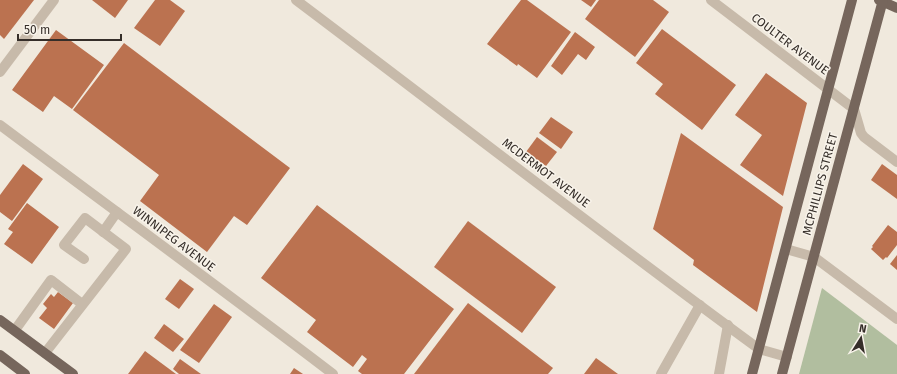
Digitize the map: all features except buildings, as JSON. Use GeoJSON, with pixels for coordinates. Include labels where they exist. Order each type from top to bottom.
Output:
{"type":"FeatureCollection","features":[{"type":"Feature","properties":{"kind":"main road","name":"MCPHILLIPS STREET"},"geometry":{"type":"LineString","coordinates":[[752,374],[852,0]]}},
{"type":"Feature","properties":{"kind":"main road","name":"MCPHILLIPS STREET"},"geometry":{"type":"LineString","coordinates":[[782,374],[882,0]]}},
{"type":"Feature","properties":{"kind":"main road"},"geometry":{"type":"LineString","coordinates":[[882,0],[897,8]]}},
{"type":"Feature","properties":{"kind":"main road"},"geometry":{"type":"LineString","coordinates":[[0,320],[73,374]]}},
{"type":"Feature","properties":{"kind":"main road"},"geometry":{"type":"LineString","coordinates":[[0,355],[25,374]]}},
{"type":"Feature","properties":{"kind":"street"},"geometry":{"type":"LineString","coordinates":[[0,72],[54,0]]}},
{"type":"Feature","properties":{"kind":"street","name":"MCDERMOT AVENUE"},"geometry":{"type":"LineString","coordinates":[[296,0],[540,186],[759,348],[787,357]]}},
{"type":"Feature","properties":{"kind":"street","name":"COULTER AVENUE"},"geometry":{"type":"LineString","coordinates":[[711,0],[854,109]]}},
{"type":"Feature","properties":{"kind":"street"},"geometry":{"type":"LineString","coordinates":[[854,109],[861,133],[864,137],[897,162]]}},
{"type":"Feature","properties":{"kind":"street","name":"WINNIPEG AVENUE"},"geometry":{"type":"LineString","coordinates":[[0,125],[250,310],[333,374]]}},
{"type":"Feature","properties":{"kind":"street"},"geometry":{"type":"LineString","coordinates":[[103,232],[117,212]]}},
{"type":"Feature","properties":{"kind":"street"},"geometry":{"type":"LineString","coordinates":[[45,353],[126,249],[85,218],[64,244],[84,259]]}},
{"type":"Feature","properties":{"kind":"street"},"geometry":{"type":"LineString","coordinates":[[786,249],[814,257],[897,320]]}},
{"type":"Feature","properties":{"kind":"street"},"geometry":{"type":"LineString","coordinates":[[14,330],[51,280],[82,304]]}},
{"type":"Feature","properties":{"kind":"street"},"geometry":{"type":"LineString","coordinates":[[661,374],[700,305]]}},
{"type":"Feature","properties":{"kind":"street"},"geometry":{"type":"LineString","coordinates":[[719,374],[728,325]]}},
{"type":"Feature","properties":{"kind":"green space"},"geometry":{"type":"Polygon","coordinates":[[[822,288],[897,345],[897,374],[799,374],[822,288]]]}}]}
